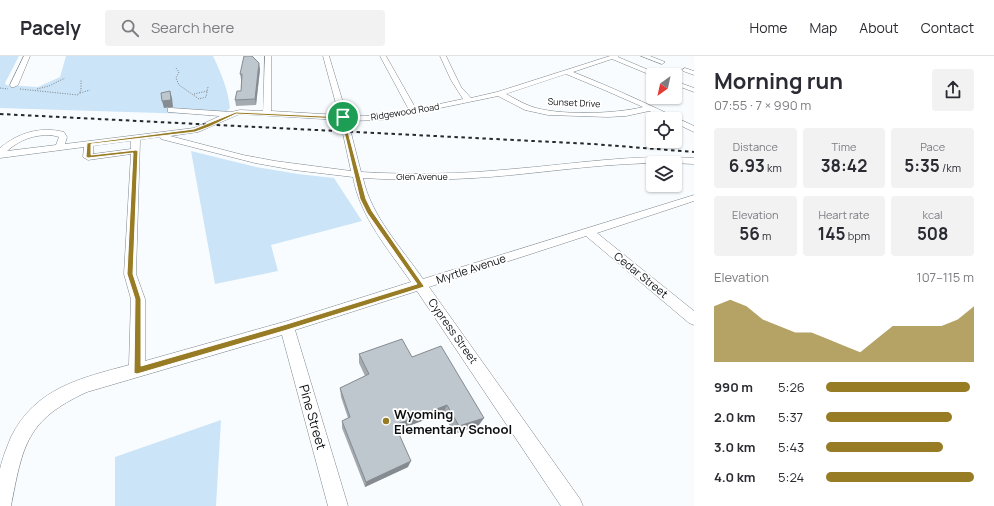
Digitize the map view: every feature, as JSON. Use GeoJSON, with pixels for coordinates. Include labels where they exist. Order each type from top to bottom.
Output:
{"type":"FeatureCollection","features":[{"type":"Feature","properties":{"kind":"street"},"geometry":{"type":"LineString","coordinates":[[16,87],[27,56]]}},
{"type":"Feature","properties":{"kind":"street"},"geometry":{"type":"LineString","coordinates":[[267,114],[268,56]]}},
{"type":"Feature","properties":{"kind":"street","name":"Cypress Street"},"geometry":{"type":"LineString","coordinates":[[326,56],[343,117],[356,174],[363,199],[369,211],[574,506]]}},
{"type":"Feature","properties":{"kind":"street"},"geometry":{"type":"LineString","coordinates":[[383,56],[414,112]]}},
{"type":"Feature","properties":{"kind":"street"},"geometry":{"type":"LineString","coordinates":[[443,56],[454,80],[466,99],[470,101]]}},
{"type":"Feature","properties":{"kind":"street"},"geometry":{"type":"LineString","coordinates":[[644,56],[662,62]]}},
{"type":"Feature","properties":{"kind":"street"},"geometry":{"type":"LineString","coordinates":[[614,57],[646,71]]}},
{"type":"Feature","properties":{"kind":"street","name":"Ridgewood Road"},"geometry":{"type":"LineString","coordinates":[[1,156],[201,129],[232,114],[240,112],[382,118],[499,94],[614,57]]}},
{"type":"Feature","properties":{"kind":"street"},"geometry":{"type":"LineString","coordinates":[[686,70],[694,73]]}},
{"type":"Feature","properties":{"kind":"street"},"geometry":{"type":"LineString","coordinates":[[566,72],[605,87],[659,112]]}},
{"type":"Feature","properties":{"kind":"street"},"geometry":{"type":"LineString","coordinates":[[682,86],[694,90]]}},
{"type":"Feature","properties":{"kind":"street","name":"Sunset Drive"},"geometry":{"type":"LineString","coordinates":[[499,94],[528,108],[548,113],[608,115],[626,114],[650,108]]}},
{"type":"Feature","properties":{"kind":"street"},"geometry":{"type":"LineString","coordinates":[[171,110],[232,114]]}},
{"type":"Feature","properties":{"kind":"street"},"geometry":{"type":"LineString","coordinates":[[682,123],[694,128]]}},
{"type":"Feature","properties":{"kind":"street"},"geometry":{"type":"LineString","coordinates":[[1,156],[16,140],[30,133],[61,134],[63,136],[58,148]]}},
{"type":"Feature","properties":{"kind":"street","name":"Glen Avenue"},"geometry":{"type":"LineString","coordinates":[[153,135],[255,160],[314,170],[412,178],[492,174],[633,160],[670,159],[694,161]]}},
{"type":"Feature","properties":{"kind":"street"},"geometry":{"type":"LineString","coordinates":[[136,137],[130,274],[138,299],[137,371]]}},
{"type":"Feature","properties":{"kind":"street"},"geometry":{"type":"LineString","coordinates":[[89,143],[88,157],[136,151]]}},
{"type":"Feature","properties":{"kind":"street","name":"Myrtle Avenue"},"geometry":{"type":"LineString","coordinates":[[1,506],[6,457],[31,418],[48,403],[66,392],[84,385],[287,327],[421,286],[694,198]]}},
{"type":"Feature","properties":{"kind":"street","name":"Cedar Street"},"geometry":{"type":"LineString","coordinates":[[588,232],[694,319]]}},
{"type":"Feature","properties":{"kind":"street","name":"Pine Street"},"geometry":{"type":"LineString","coordinates":[[287,327],[338,506]]}},
{"type":"Feature","properties":{"kind":"path"},"geometry":{"type":"LineString","coordinates":[[176,68],[179,72],[176,78],[178,84],[200,100],[206,97],[208,87]]}},
{"type":"Feature","properties":{"kind":"path"},"geometry":{"type":"LineString","coordinates":[[34,90],[49,86],[65,78]]}},
{"type":"Feature","properties":{"kind":"path"},"geometry":{"type":"LineString","coordinates":[[80,93],[82,85],[81,80]]}},
{"type":"Feature","properties":{"kind":"path"},"geometry":{"type":"LineString","coordinates":[[0,88],[16,87],[74,94],[90,90]]}},
{"type":"Feature","properties":{"kind":"path"},"geometry":{"type":"LineString","coordinates":[[193,94],[207,91]]}},
{"type":"Feature","properties":{"kind":"shaded area"},"geometry":{"type":"Polygon","coordinates":[[[0,56],[19,56],[5,83],[6,85],[38,87],[60,77],[66,56],[213,56],[224,81],[230,108],[223,115],[0,108],[0,56]]]}},
{"type":"Feature","properties":{"kind":"shaded area"},"geometry":{"type":"Polygon","coordinates":[[[191,151],[256,167],[334,178],[362,221],[271,245],[278,271],[215,284],[191,151]]]}},
{"type":"Feature","properties":{"kind":"shaded area"},"geometry":{"type":"Polygon","coordinates":[[[221,420],[216,506],[115,506],[115,457],[221,420]]]}},
{"type":"Feature","properties":{"kind":"building"},"geometry":{"type":"Polygon","coordinates":[[[244,56],[252,56],[259,63],[255,99],[235,100],[237,91],[241,91],[242,74],[240,74],[244,56]]]}},
{"type":"Feature","properties":{"kind":"building"},"geometry":{"type":"Polygon","coordinates":[[[170,91],[171,100],[162,101],[161,93],[170,91]]]}},
{"type":"Feature","properties":{"kind":"building","name":"Wyoming Elementary School"},"geometry":{"type":"Polygon","coordinates":[[[402,339],[412,357],[441,346],[484,418],[459,426],[447,405],[395,425],[411,461],[366,482],[342,421],[350,417],[340,388],[369,374],[359,354],[402,339]]]}},
{"type":"Feature","properties":{"kind":"railway"},"geometry":{"type":"LineString","coordinates":[[0,114],[593,144],[694,152]]}},
{"type":"Feature","properties":{"kind":"place","name":"Wyoming Elementary School"},"geometry":{"type":"Point","coordinates":[386,421]}},
{"type":"Feature","properties":{"kind":"route"},"geometry":{"type":"LineString","coordinates":[[240,112],[343,117],[363,199],[369,211],[421,286],[137,371],[138,299],[130,274],[136,151],[88,157],[89,143],[201,129],[232,114],[240,112]]}}]}
